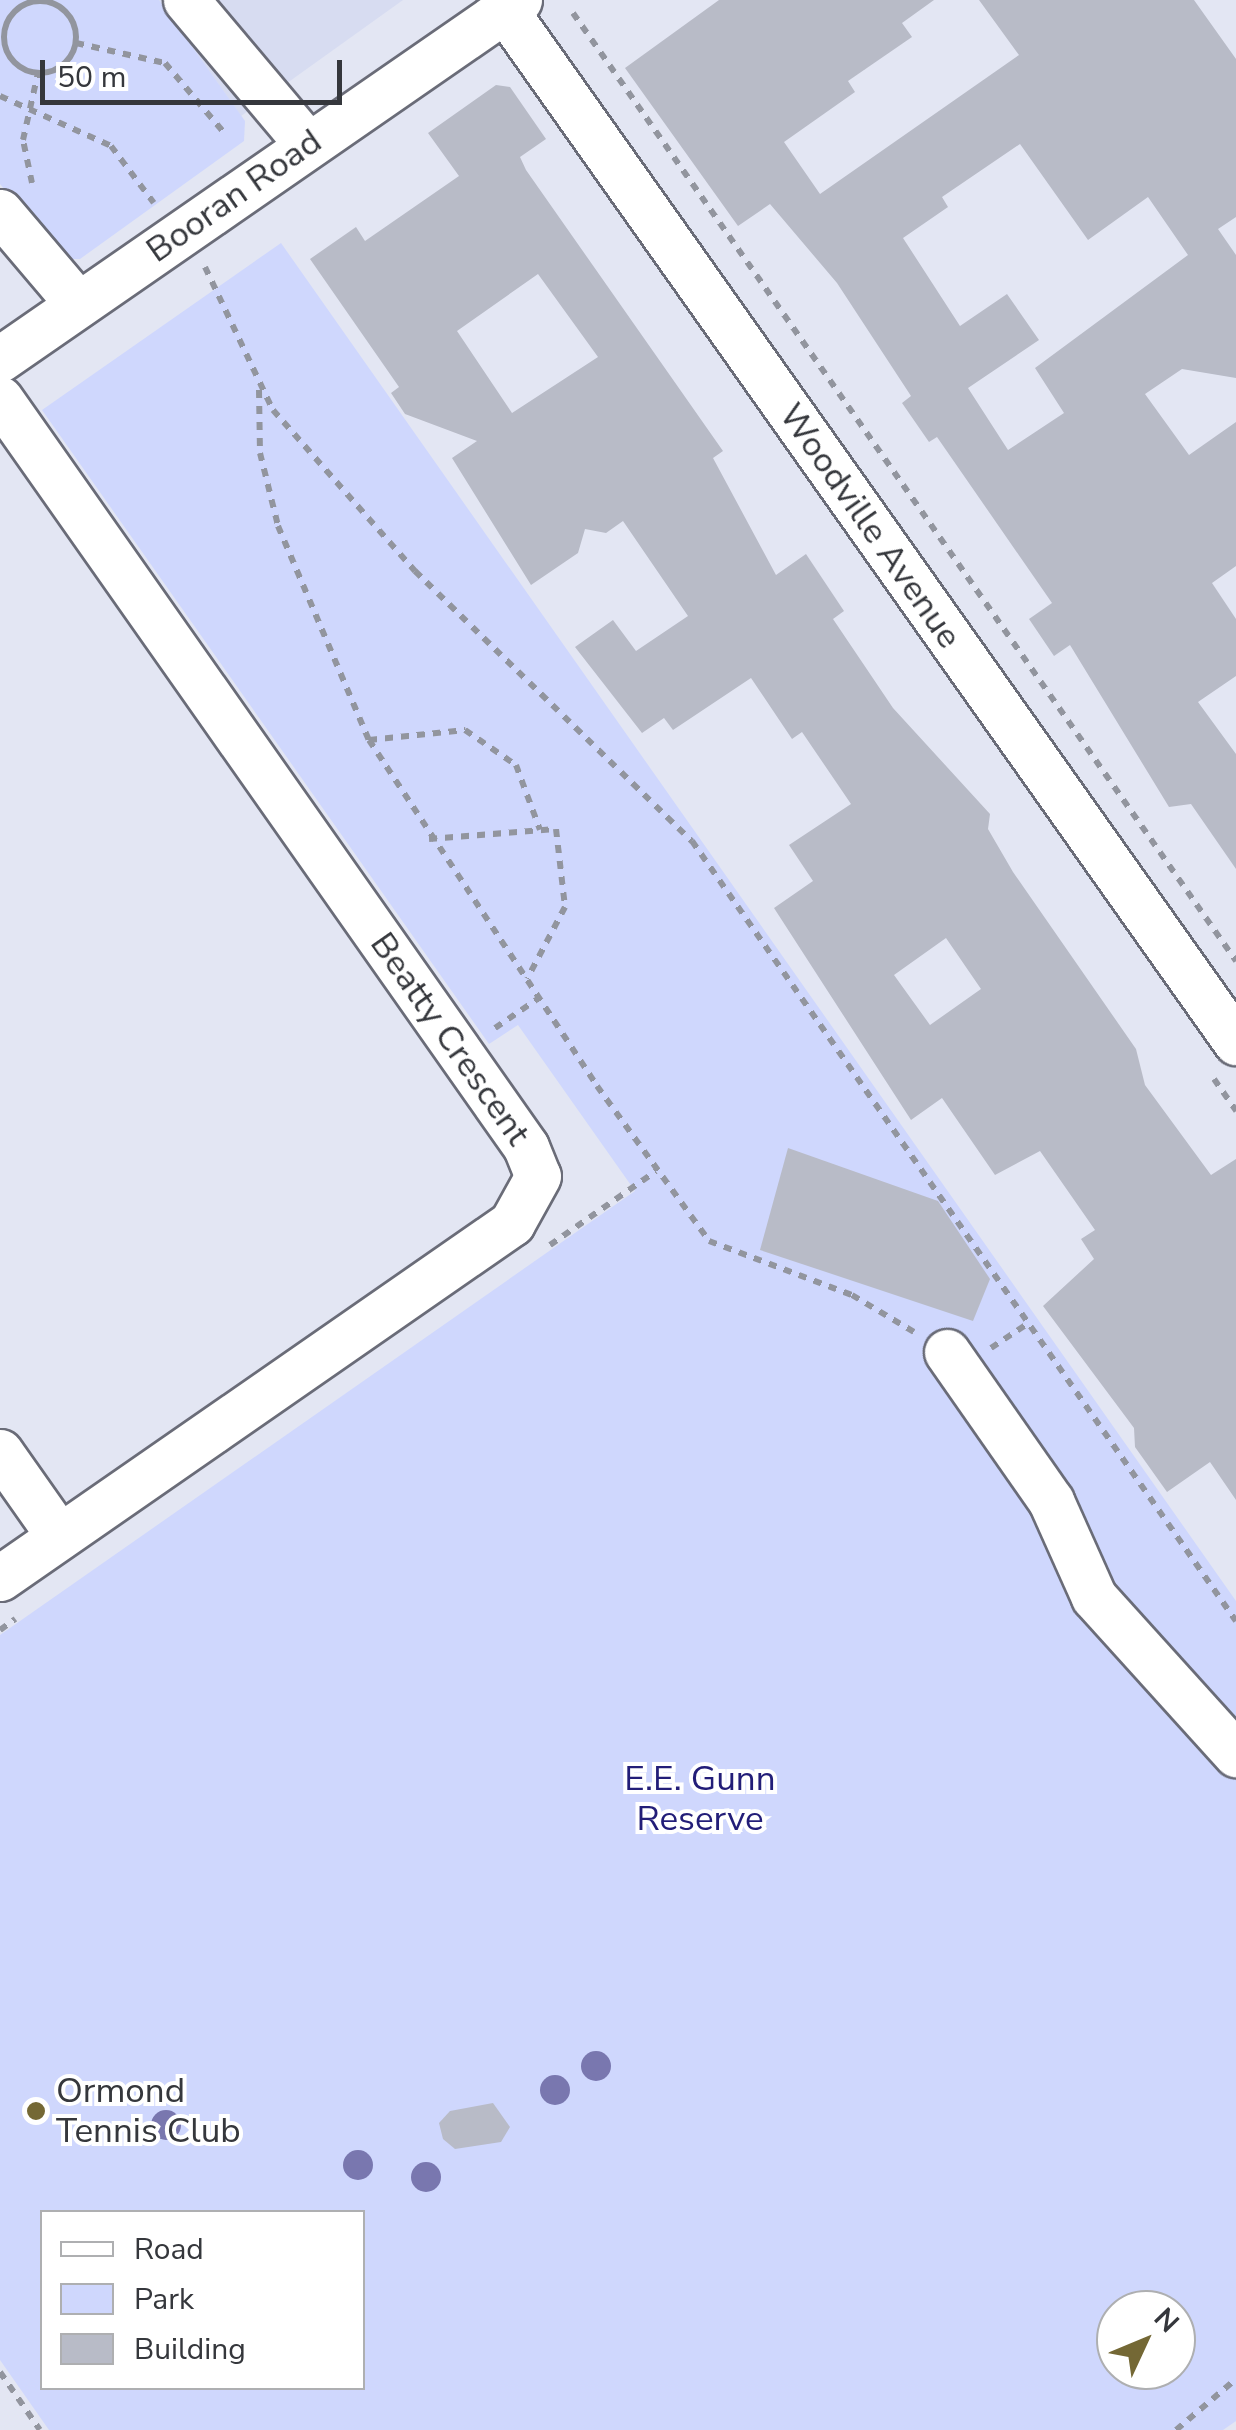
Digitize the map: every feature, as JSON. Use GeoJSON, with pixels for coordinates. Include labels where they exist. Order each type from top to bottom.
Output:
{"type":"FeatureCollection","features":[{"type":"Feature","properties":{"kind":"street","name":"Booran Road"},"geometry":{"type":"LineString","coordinates":[[0,360],[512,5]]}},
{"type":"Feature","properties":{"kind":"street","name":"Woodville Avenue"},"geometry":{"type":"LineString","coordinates":[[512,5],[1236,1042]]}},
{"type":"Feature","properties":{"kind":"street"},"geometry":{"type":"LineString","coordinates":[[196,14],[296,153]]}},
{"type":"Feature","properties":{"kind":"street"},"geometry":{"type":"LineString","coordinates":[[21,206],[67,312]]}},
{"type":"Feature","properties":{"kind":"street"},"geometry":{"type":"LineString","coordinates":[[0,231],[67,312]]}},
{"type":"Feature","properties":{"kind":"street","name":"Beatty Crescent"},"geometry":{"type":"LineString","coordinates":[[0,399],[460,1051],[534,1162],[535,1190],[521,1214],[0,1578]]}},
{"type":"Feature","properties":{"kind":"street"},"geometry":{"type":"LineString","coordinates":[[946,1352],[1050,1501],[1094,1597],[1236,1754]]}},
{"type":"Feature","properties":{"kind":"street"},"geometry":{"type":"LineString","coordinates":[[0,1452],[59,1536]]}},
{"type":"Feature","properties":{"kind":"path"},"geometry":{"type":"LineString","coordinates":[[41,1],[64,10],[76,43],[66,62],[38,73],[16,63],[5,41],[18,8],[41,1]]}},
{"type":"Feature","properties":{"kind":"path"},"geometry":{"type":"LineString","coordinates":[[573,13],[1236,961]]}},
{"type":"Feature","properties":{"kind":"path"},"geometry":{"type":"LineString","coordinates":[[76,43],[164,62],[226,136]]}},
{"type":"Feature","properties":{"kind":"path"},"geometry":{"type":"LineString","coordinates":[[21,206],[29,111],[38,73]]}},
{"type":"Feature","properties":{"kind":"path"},"geometry":{"type":"LineString","coordinates":[[0,96],[111,146],[156,206]]}},
{"type":"Feature","properties":{"kind":"path"},"geometry":{"type":"LineString","coordinates":[[201,261],[259,390],[416,571],[668,811],[1236,1621]]}},
{"type":"Feature","properties":{"kind":"path"},"geometry":{"type":"LineString","coordinates":[[259,390],[260,453],[278,526],[369,740],[429,840],[709,1241],[852,1296],[946,1352],[995,1347],[1027,1324]]}},
{"type":"Feature","properties":{"kind":"path"},"geometry":{"type":"LineString","coordinates":[[369,740],[466,730],[516,765],[540,830]]}},
{"type":"Feature","properties":{"kind":"path"},"geometry":{"type":"LineString","coordinates":[[429,840],[556,829],[564,907],[527,979]]}},
{"type":"Feature","properties":{"kind":"path"},"geometry":{"type":"LineString","coordinates":[[460,1051],[539,998]]}},
{"type":"Feature","properties":{"kind":"path"},"geometry":{"type":"LineString","coordinates":[[0,2372],[40,2430]]}},
{"type":"Feature","properties":{"kind":"path"},"geometry":{"type":"LineString","coordinates":[[1176,2430],[1236,2379]]}},
{"type":"Feature","properties":{"kind":"shaded area"},"geometry":{"type":"Polygon","coordinates":[[[159,0],[403,0],[241,116],[159,0]]]}},
{"type":"Feature","properties":{"kind":"green space"},"geometry":{"type":"Polygon","coordinates":[[[0,0],[159,0],[245,121],[244,141],[80,259],[63,259],[0,184],[0,0]]]}},
{"type":"Feature","properties":{"kind":"green space","name":"E.E. Gunn Reserve"},"geometry":{"type":"Polygon","coordinates":[[[281,243],[1236,1601],[1236,2421],[1223,2430],[49,2430],[0,2360],[0,1635],[635,1191],[518,1025],[489,1044],[42,410],[281,243]]]}},
{"type":"Feature","properties":{"kind":"building"},"geometry":{"type":"Polygon","coordinates":[[[719,0],[934,0],[902,23],[912,37],[848,81],[855,92],[784,142],[820,194],[1019,55],[979,0],[1194,0],[1236,59],[1236,217],[1218,229],[1236,255],[1236,378],[1182,369],[1145,394],[1189,455],[1236,422],[1236,566],[1212,583],[1236,619],[1236,676],[1198,702],[1236,754],[1236,869],[1191,804],[1169,807],[1070,645],[1054,656],[1029,619],[1052,603],[937,437],[929,442],[902,403],[911,396],[837,283],[770,204],[738,226],[625,68],[719,0]],[[1020,144],[942,197],[948,207],[903,238],[960,326],[1007,294],[1039,340],[968,388],[1008,450],[1064,413],[1035,368],[1188,255],[1148,197],[1088,240],[1020,144]]]}},
{"type":"Feature","properties":{"kind":"building"},"geometry":{"type":"Polygon","coordinates":[[[496,85],[510,87],[546,139],[520,157],[526,170],[723,451],[713,458],[776,575],[806,554],[844,611],[833,619],[893,708],[990,814],[988,829],[1013,872],[1136,1049],[1145,1085],[1211,1175],[1236,1159],[1236,1500],[1210,1462],[1167,1492],[1135,1447],[1134,1428],[1043,1306],[1094,1259],[1081,1239],[1095,1230],[1040,1151],[995,1175],[942,1098],[911,1120],[774,908],[813,881],[789,845],[851,804],[802,732],[792,739],[751,678],[673,730],[664,718],[642,733],[575,647],[613,620],[636,651],[688,616],[623,521],[606,533],[585,529],[578,553],[531,585],[452,458],[477,441],[405,414],[391,393],[399,387],[310,259],[356,227],[365,241],[459,176],[428,133],[496,85]],[[538,274],[457,331],[512,413],[598,357],[538,274]],[[946,938],[894,975],[930,1025],[981,989],[946,938]]]}},
{"type":"Feature","properties":{"kind":"building"},"geometry":{"type":"Polygon","coordinates":[[[788,1148],[938,1201],[990,1279],[973,1321],[760,1250],[788,1148]]]}},
{"type":"Feature","properties":{"kind":"building"},"geometry":{"type":"Polygon","coordinates":[[[493,2103],[510,2127],[501,2142],[455,2149],[443,2139],[439,2123],[450,2111],[493,2103]]]}},
{"type":"Feature","properties":{"kind":"place","name":"Ormond Tennis Club"},"geometry":{"type":"Point","coordinates":[36,2111]}}]}
